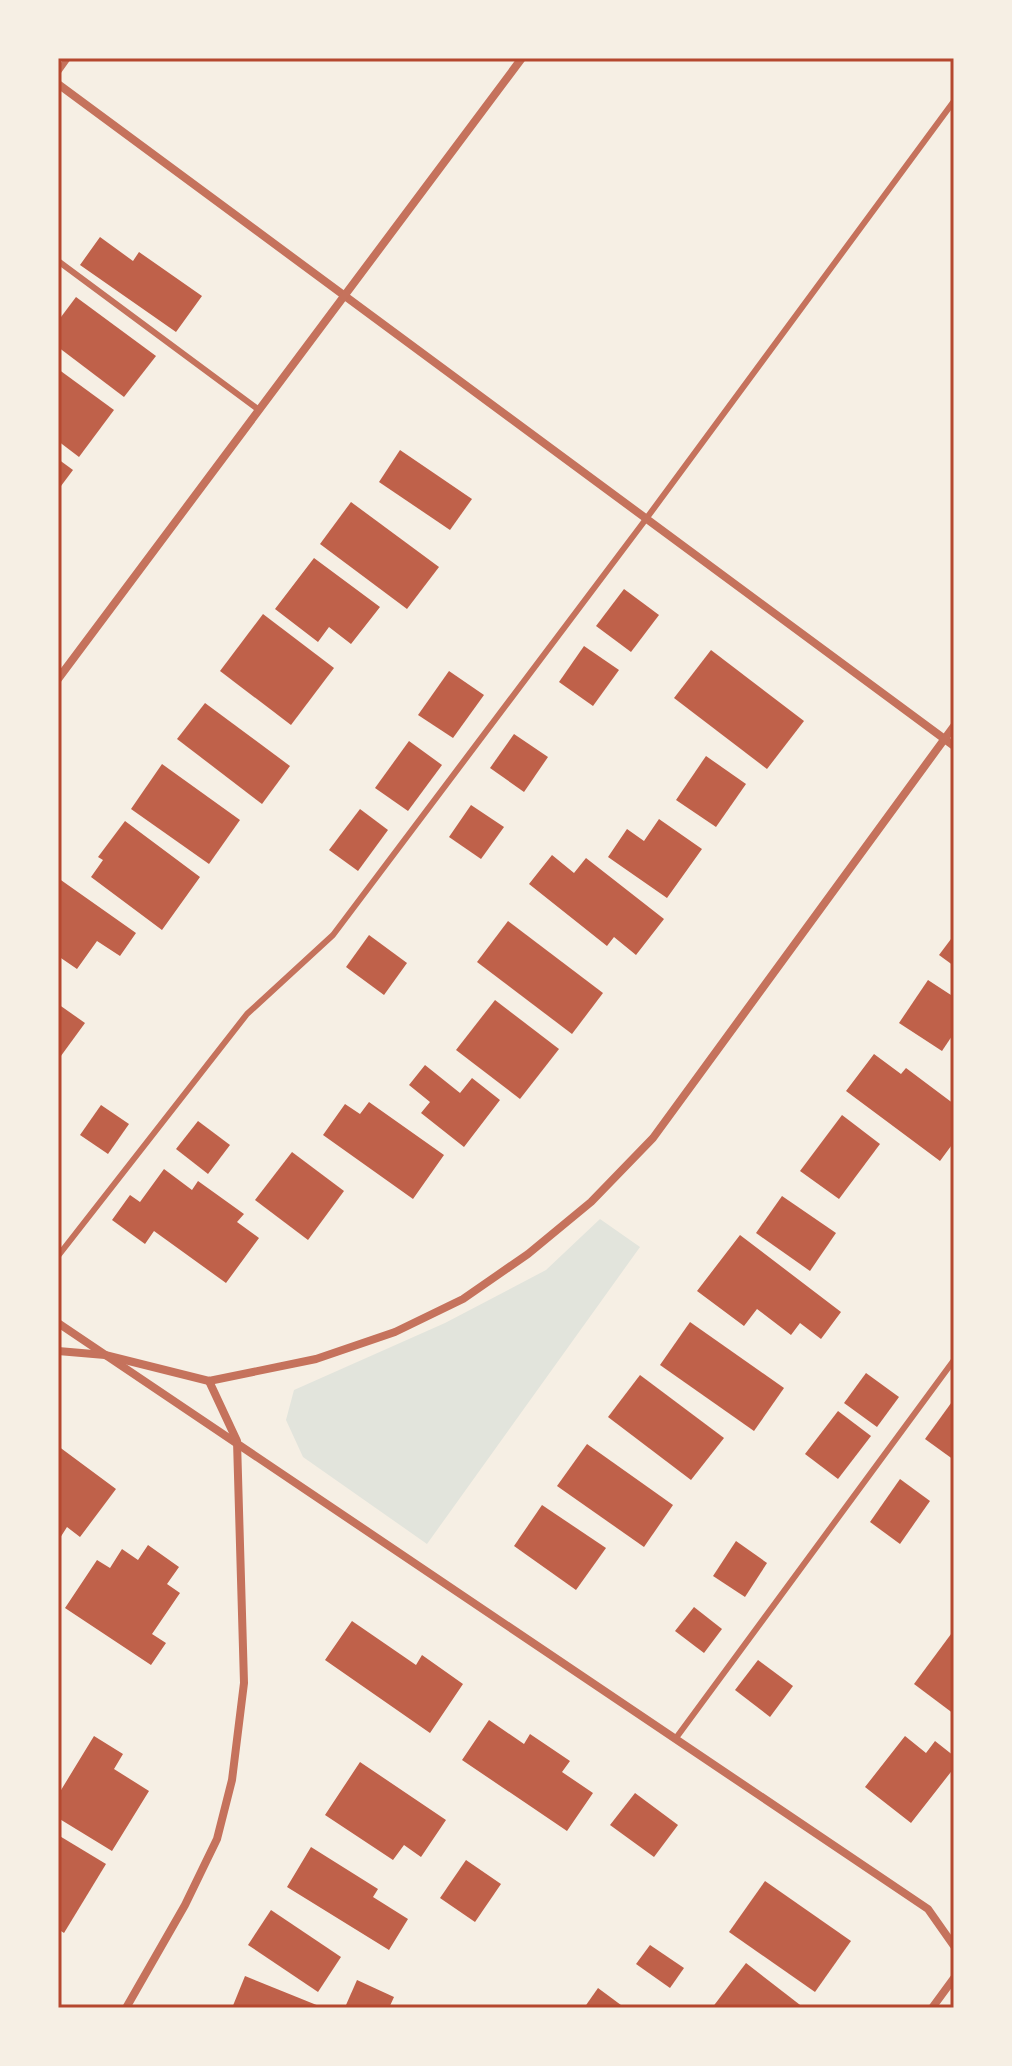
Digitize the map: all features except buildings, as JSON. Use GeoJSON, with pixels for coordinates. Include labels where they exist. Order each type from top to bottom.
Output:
{"type":"FeatureCollection","features":[{"type":"Feature","properties":{"kind":"street"},"geometry":{"type":"LineString","coordinates":[[58,679],[522,58]]}},
{"type":"Feature","properties":{"kind":"street"},"geometry":{"type":"LineString","coordinates":[[58,84],[954,746]]}},
{"type":"Feature","properties":{"kind":"street"},"geometry":{"type":"LineString","coordinates":[[58,1351],[105,1355],[209,1381],[316,1359],[395,1332],[463,1299],[528,1254],[591,1202],[653,1138],[954,726]]}},
{"type":"Feature","properties":{"kind":"street"},"geometry":{"type":"LineString","coordinates":[[58,1323],[928,1909],[954,1946]]}},
{"type":"Feature","properties":{"kind":"street"},"geometry":{"type":"LineString","coordinates":[[126,2008],[185,1905],[217,1839],[232,1780],[244,1683],[237,1441],[209,1381]]}},
{"type":"Feature","properties":{"kind":"street"},"geometry":{"type":"LineString","coordinates":[[932,2008],[954,1978]]}},
{"type":"Feature","properties":{"kind":"lane"},"geometry":{"type":"LineString","coordinates":[[58,72],[68,58]]}},
{"type":"Feature","properties":{"kind":"lane"},"geometry":{"type":"LineString","coordinates":[[58,1256],[247,1014],[333,935],[646,519],[954,101]]}},
{"type":"Feature","properties":{"kind":"lane"},"geometry":{"type":"LineString","coordinates":[[58,261],[259,410]]}},
{"type":"Feature","properties":{"kind":"lane"},"geometry":{"type":"LineString","coordinates":[[676,1738],[954,1360]]}},
{"type":"Feature","properties":{"kind":"shaded area"},"geometry":{"type":"Polygon","coordinates":[[[600,1219],[640,1247],[427,1544],[303,1457],[286,1420],[294,1390],[445,1323],[546,1270],[600,1219]]]}}]}
